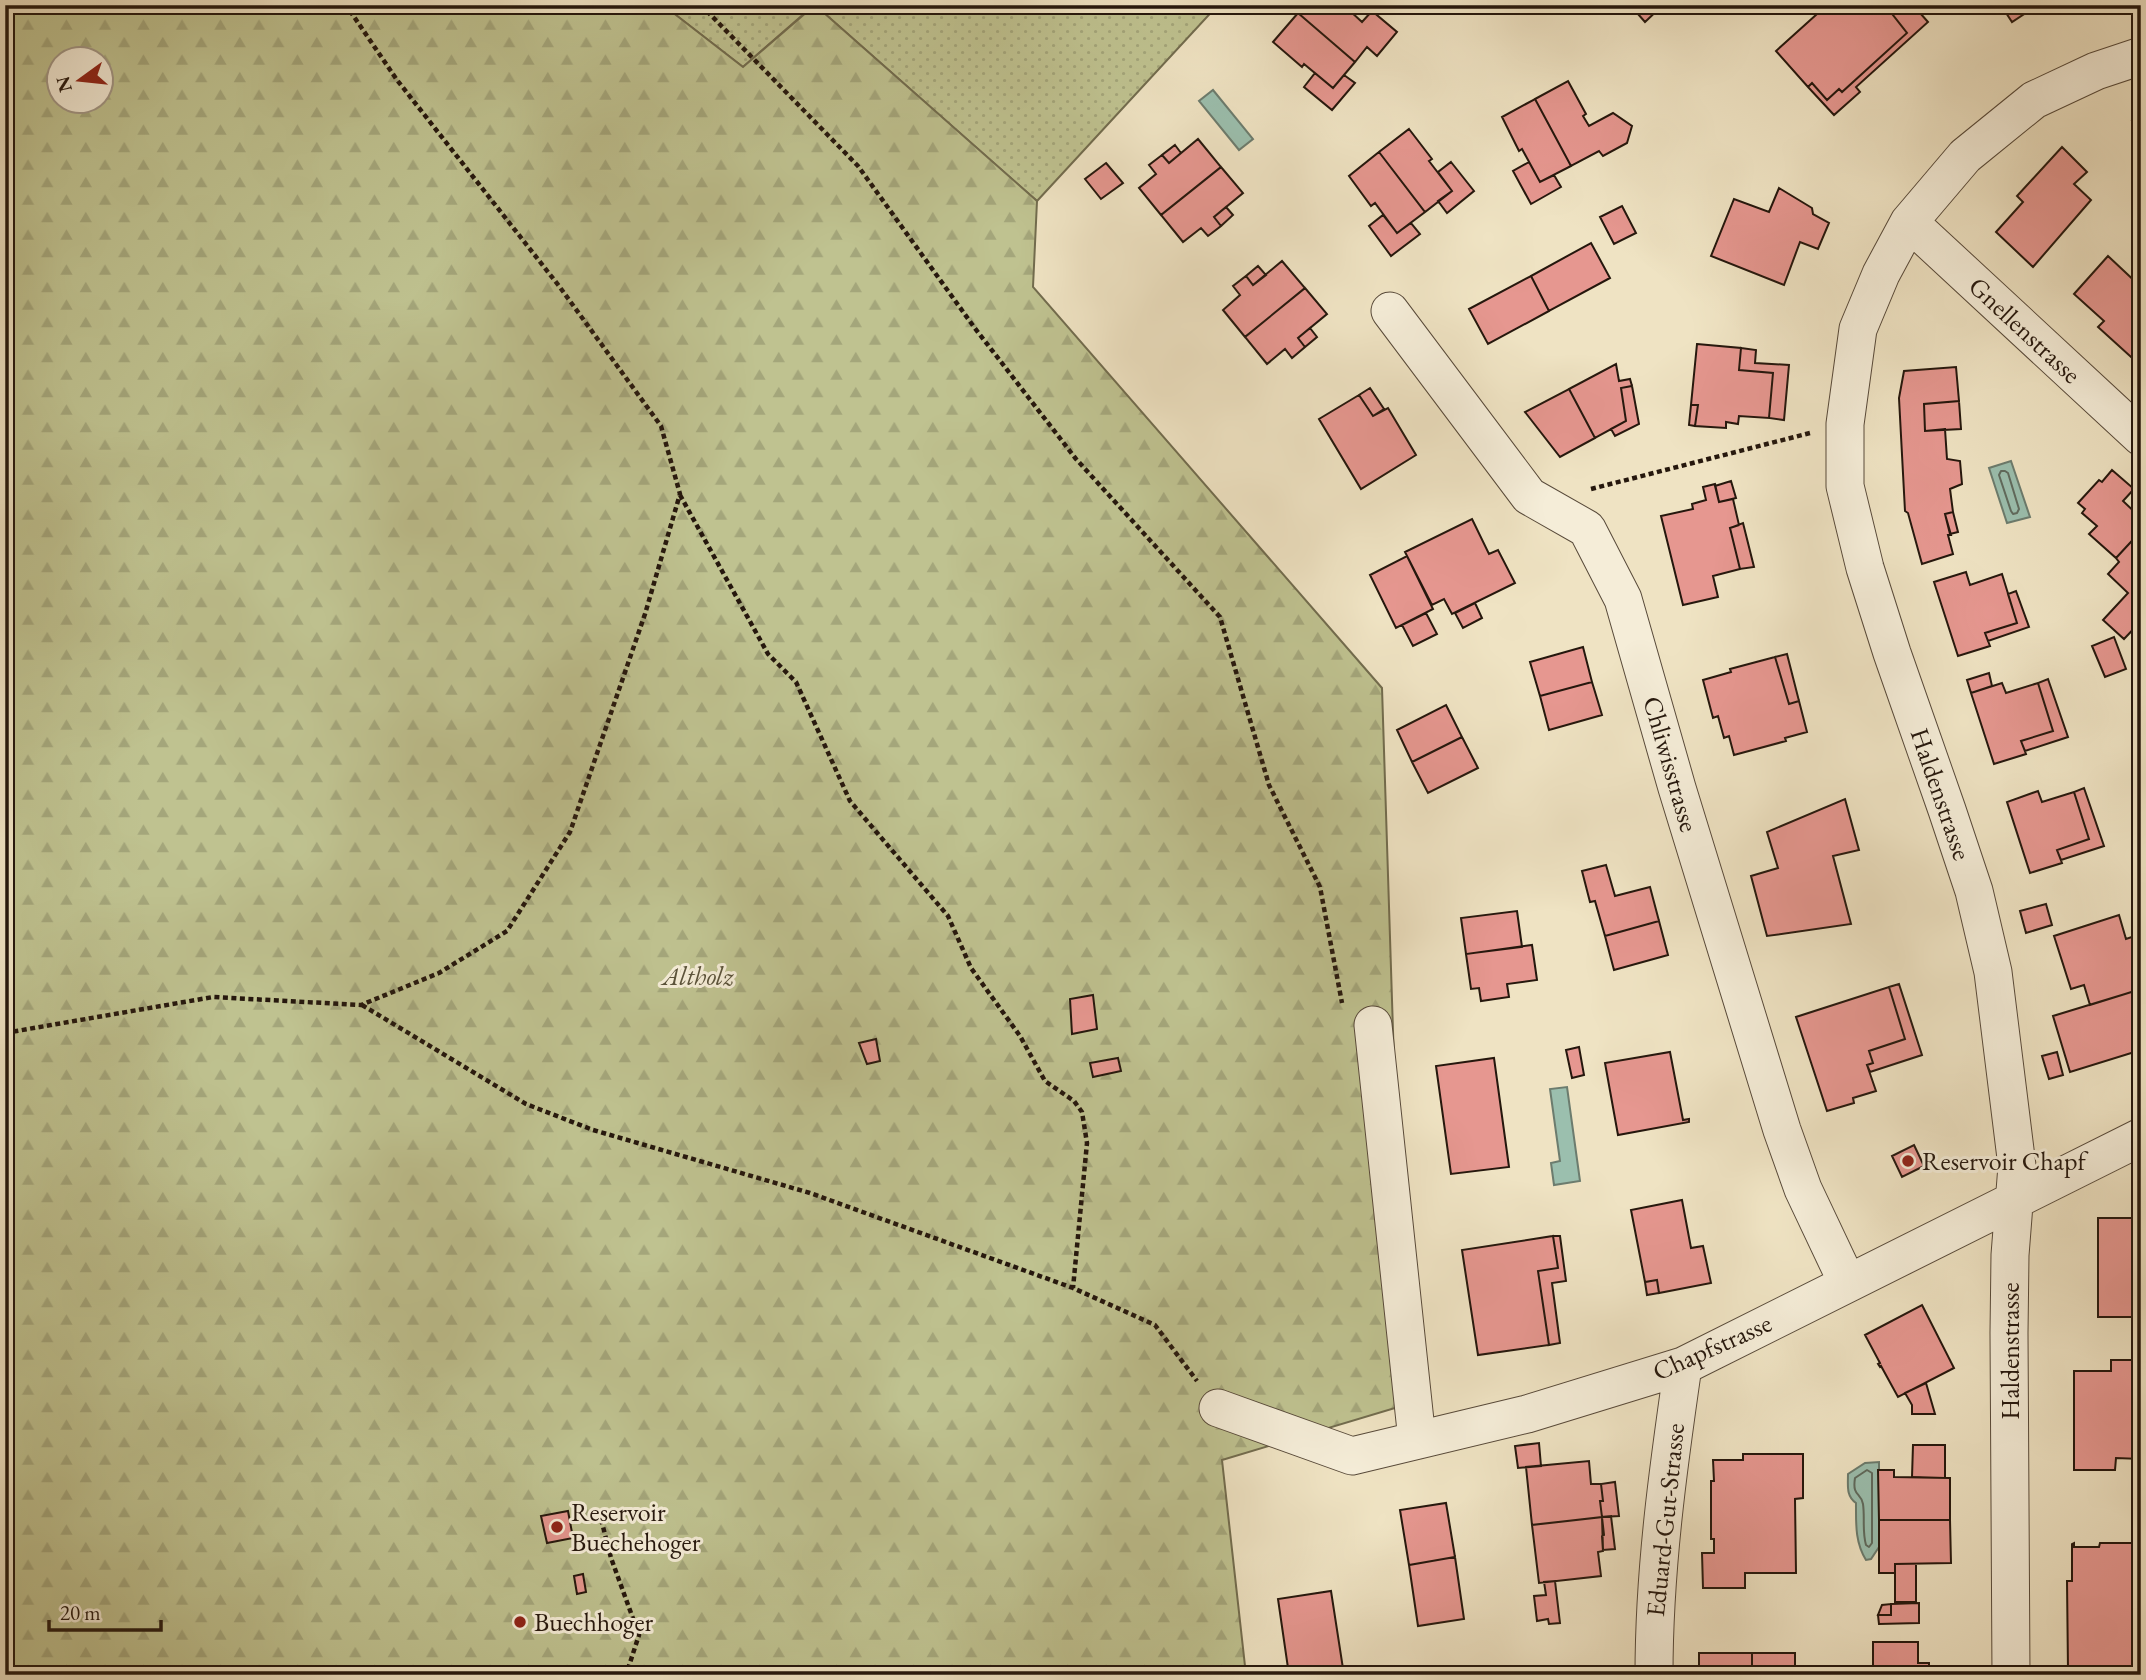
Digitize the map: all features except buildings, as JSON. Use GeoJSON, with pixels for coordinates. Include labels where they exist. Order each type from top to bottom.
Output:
{"type":"FeatureCollection","features":[{"type":"Feature","properties":{"kind":"street","name":"Haldenstrasse"},"geometry":{"type":"LineString","coordinates":[[2011,1675],[2009,1333],[2010,1255],[2017,1166],[1993,972],[1974,891],[1865,568],[1845,486],[1845,424],[1858,330],[1881,274],[1909,222],[1965,156],[2034,100],[2096,71],[2141,56]]}},
{"type":"Feature","properties":{"kind":"street","name":"Gnellenstrasse"},"geometry":{"type":"LineString","coordinates":[[1909,222],[2141,437]]}},
{"type":"Feature","properties":{"kind":"street","name":"Chliwisstrasse"},"geometry":{"type":"LineString","coordinates":[[1390,311],[1529,496],[1587,530],[1623,599],[1677,789],[1782,1130],[1803,1189],[1847,1282]]}},
{"type":"Feature","properties":{"kind":"street"},"geometry":{"type":"LineString","coordinates":[[1373,1025],[1417,1440]]}},
{"type":"Feature","properties":{"kind":"street","name":"Chapfstrasse"},"geometry":{"type":"LineString","coordinates":[[1218,1408],[1352,1456],[1527,1414],[1684,1366],[2141,1137]]}},
{"type":"Feature","properties":{"kind":"street","name":"Eduard-Gut-Strasse"},"geometry":{"type":"LineString","coordinates":[[1654,1675],[1654,1612],[1665,1490],[1684,1366]]}},
{"type":"Feature","properties":{"kind":"path"},"geometry":{"type":"LineString","coordinates":[[346,5],[397,80],[559,286],[662,426],[680,494],[768,654],[796,682],[850,801],[948,916],[971,968],[1020,1036],[1045,1081],[1074,1101],[1082,1112],[1087,1143],[1073,1288]]}},
{"type":"Feature","properties":{"kind":"path"},"geometry":{"type":"LineString","coordinates":[[701,5],[858,166],[974,327],[1076,459],[1220,617],[1269,785],[1320,887],[1343,1004],[1373,1025]]}},
{"type":"Feature","properties":{"kind":"path"},"geometry":{"type":"LineString","coordinates":[[1539,502],[1845,424]]}},
{"type":"Feature","properties":{"kind":"path"},"geometry":{"type":"LineString","coordinates":[[5,1033],[213,997],[361,1004],[439,973],[507,931],[570,832],[645,614],[680,494]]}},
{"type":"Feature","properties":{"kind":"path"},"geometry":{"type":"LineString","coordinates":[[361,1004],[526,1104],[593,1130],[810,1193],[1073,1288],[1155,1325],[1218,1408]]}},
{"type":"Feature","properties":{"kind":"path"},"geometry":{"type":"LineString","coordinates":[[600,1511],[611,1558],[639,1635],[626,1675]]}},
{"type":"Feature","properties":{"kind":"green space","name":"Altholz"},"geometry":{"type":"Polygon","coordinates":[[[5,5],[663,5],[743,67],[815,5],[1037,201],[1033,287],[1382,688],[1405,1405],[1222,1460],[1246,1675],[5,1675],[5,5]]]}},
{"type":"Feature","properties":{"kind":"green space"},"geometry":{"type":"Polygon","coordinates":[[[663,5],[814,5],[743,67],[663,5]]]}},
{"type":"Feature","properties":{"kind":"green space"},"geometry":{"type":"Polygon","coordinates":[[[815,5],[1218,5],[1037,201],[815,5]]]}},
{"type":"Feature","properties":{"kind":"water"},"geometry":{"type":"Polygon","coordinates":[[[1213,90],[1253,139],[1239,150],[1199,101],[1213,90]]]}},
{"type":"Feature","properties":{"kind":"water"},"geometry":{"type":"Polygon","coordinates":[[[2011,461],[2030,517],[2007,523],[1989,468],[2011,461]]]}},
{"type":"Feature","properties":{"kind":"water"},"geometry":{"type":"Polygon","coordinates":[[[1567,1087],[1580,1181],[1554,1185],[1551,1163],[1560,1161],[1550,1089],[1567,1087]]]}},
{"type":"Feature","properties":{"kind":"water"},"geometry":{"type":"Polygon","coordinates":[[[1879,1462],[1879,1547],[1871,1559],[1866,1560],[1858,1540],[1856,1503],[1849,1494],[1848,1474],[1865,1463],[1879,1462]]]}},
{"type":"Feature","properties":{"kind":"place","name":"Reservoir Chapf"},"geometry":{"type":"Point","coordinates":[1908,1161]}},
{"type":"Feature","properties":{"kind":"place","name":"Reservoir Buechehoger"},"geometry":{"type":"Point","coordinates":[557,1527]}},
{"type":"Feature","properties":{"kind":"place","name":"Buechhoger"},"geometry":{"type":"Point","coordinates":[520,1622]}}]}
